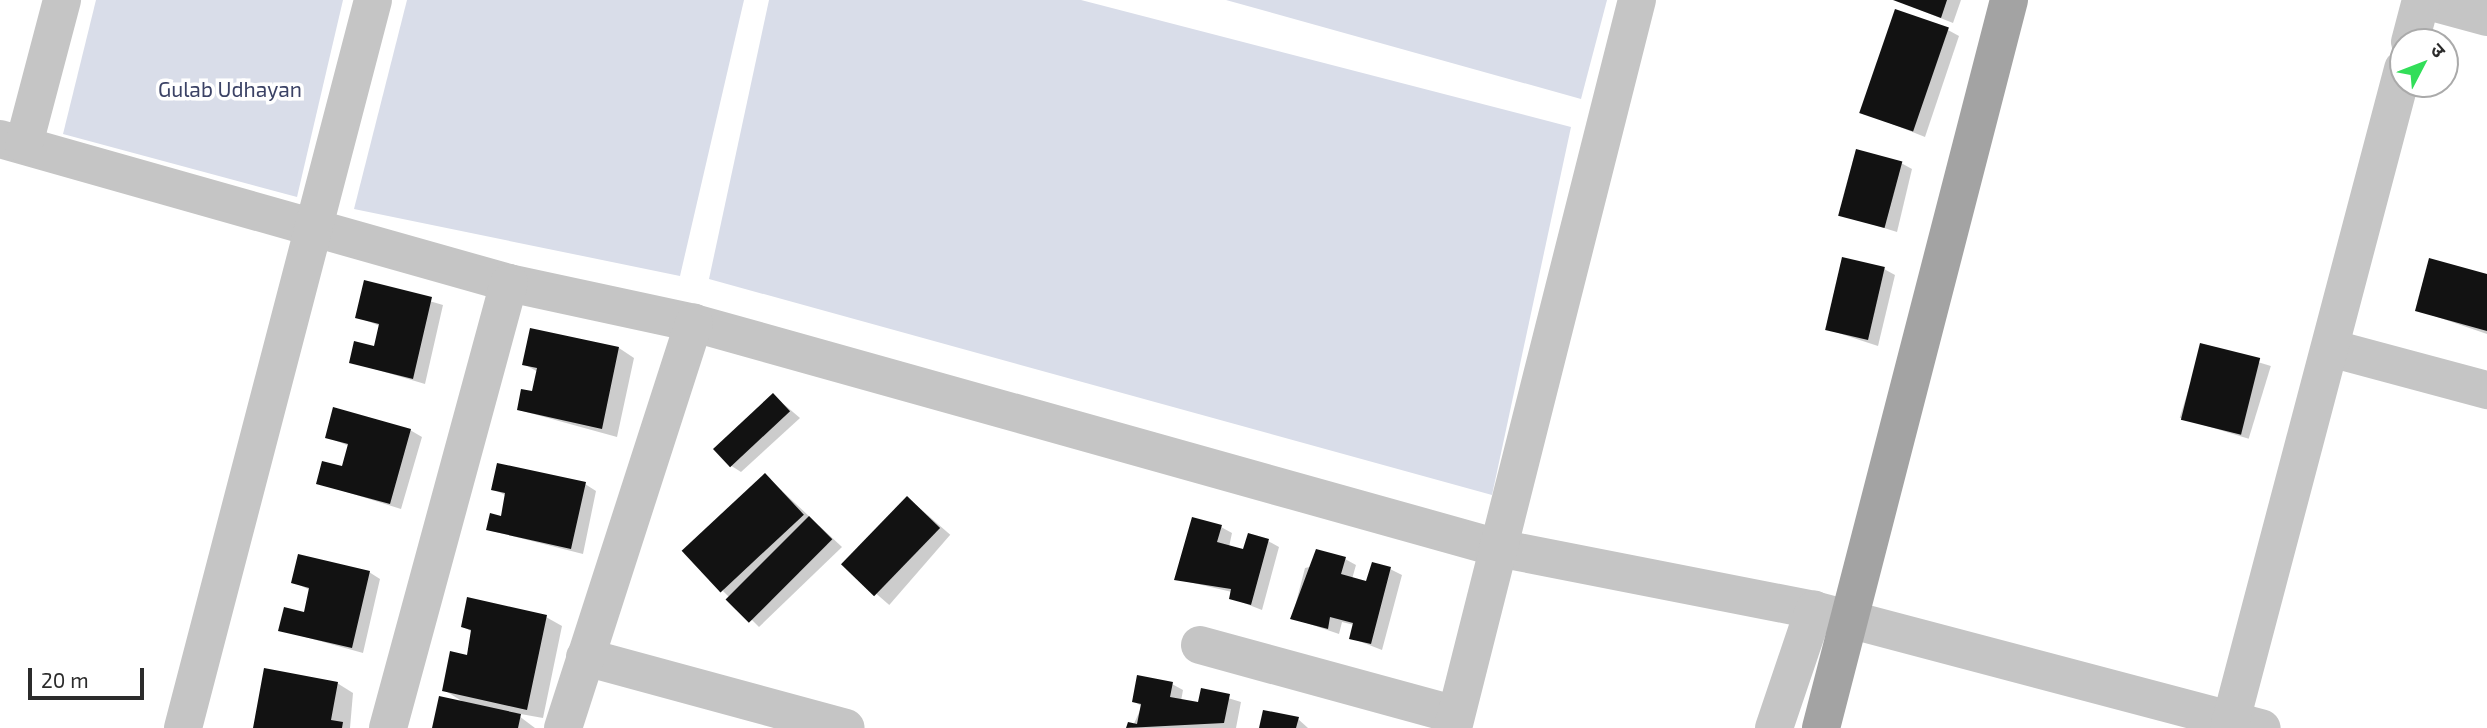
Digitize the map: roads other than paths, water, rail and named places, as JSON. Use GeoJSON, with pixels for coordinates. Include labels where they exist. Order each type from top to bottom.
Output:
{"type":"FeatureCollection","features":[{"type":"Feature","properties":{"kind":"main road"},"geometry":{"type":"LineString","coordinates":[[1821,728],[2009,0]]}},
{"type":"Feature","properties":{"kind":"street"},"geometry":{"type":"LineString","coordinates":[[62,0],[12,142],[318,226],[509,283],[694,323],[1498,548],[1814,610],[2240,725],[2330,348],[2395,98]]}},
{"type":"Feature","properties":{"kind":"street"},"geometry":{"type":"LineString","coordinates":[[183,728],[318,226],[373,0]]}},
{"type":"Feature","properties":{"kind":"street"},"geometry":{"type":"LineString","coordinates":[[1200,645],[1455,721],[1637,0]]}},
{"type":"Feature","properties":{"kind":"street"},"geometry":{"type":"LineString","coordinates":[[2414,28],[2423,0],[2487,16]]}},
{"type":"Feature","properties":{"kind":"street"},"geometry":{"type":"LineString","coordinates":[[388,728],[509,283]]}},
{"type":"Feature","properties":{"kind":"street"},"geometry":{"type":"LineString","coordinates":[[563,728],[694,323]]}},
{"type":"Feature","properties":{"kind":"street"},"geometry":{"type":"LineString","coordinates":[[2330,348],[2487,390]]}},
{"type":"Feature","properties":{"kind":"street"},"geometry":{"type":"LineString","coordinates":[[1774,728],[1814,610]]}},
{"type":"Feature","properties":{"kind":"street"},"geometry":{"type":"LineString","coordinates":[[585,657],[846,728]]}},
{"type":"Feature","properties":{"kind":"park label","name":"Gulab Udhayan"},"geometry":{"type":"Point","coordinates":[230,89]}}]}
